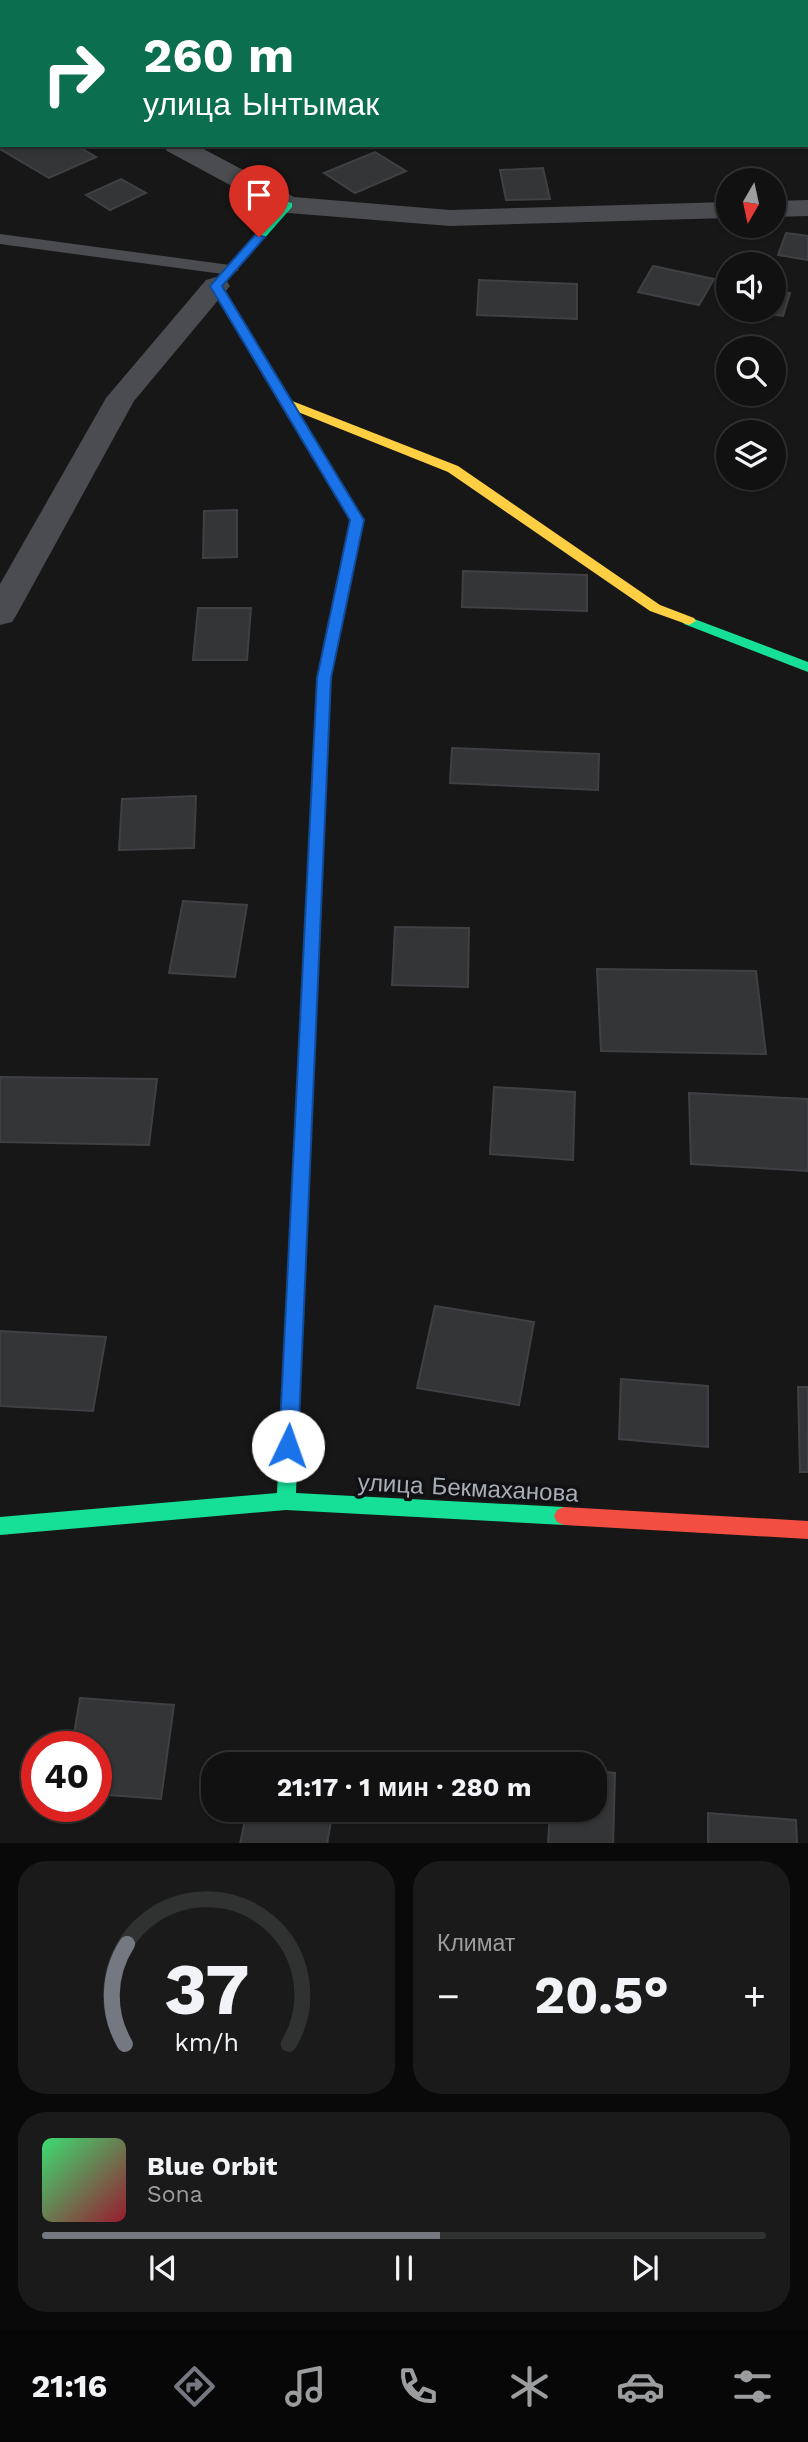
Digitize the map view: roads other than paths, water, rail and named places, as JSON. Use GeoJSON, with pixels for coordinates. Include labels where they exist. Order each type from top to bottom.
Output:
{"type":"FeatureCollection","features":[{"type":"Feature","properties":{"kind":"street"},"geometry":{"type":"LineString","coordinates":[[180,147],[288,205],[450,218],[716,210]]}},
{"type":"Feature","properties":{"kind":"street"},"geometry":{"type":"LineString","coordinates":[[0,614],[121,398],[288,205]]}},
{"type":"Feature","properties":{"kind":"street"},"geometry":{"type":"LineString","coordinates":[[786,209],[808,208]]}},
{"type":"Feature","properties":{"kind":"street"},"geometry":{"type":"LineString","coordinates":[[223,278],[287,403],[357,520],[324,678],[286,1501]]}},
{"type":"Feature","properties":{"kind":"street"},"geometry":{"type":"LineString","coordinates":[[287,403],[453,469],[656,608],[808,667]]}},
{"type":"Feature","properties":{"kind":"street","name":"улица Бекмаханова"},"geometry":{"type":"LineString","coordinates":[[0,1526],[286,1501],[808,1530]]}},
{"type":"Feature","properties":{"kind":"lane"},"geometry":{"type":"LineString","coordinates":[[0,239],[223,278]]}}]}
